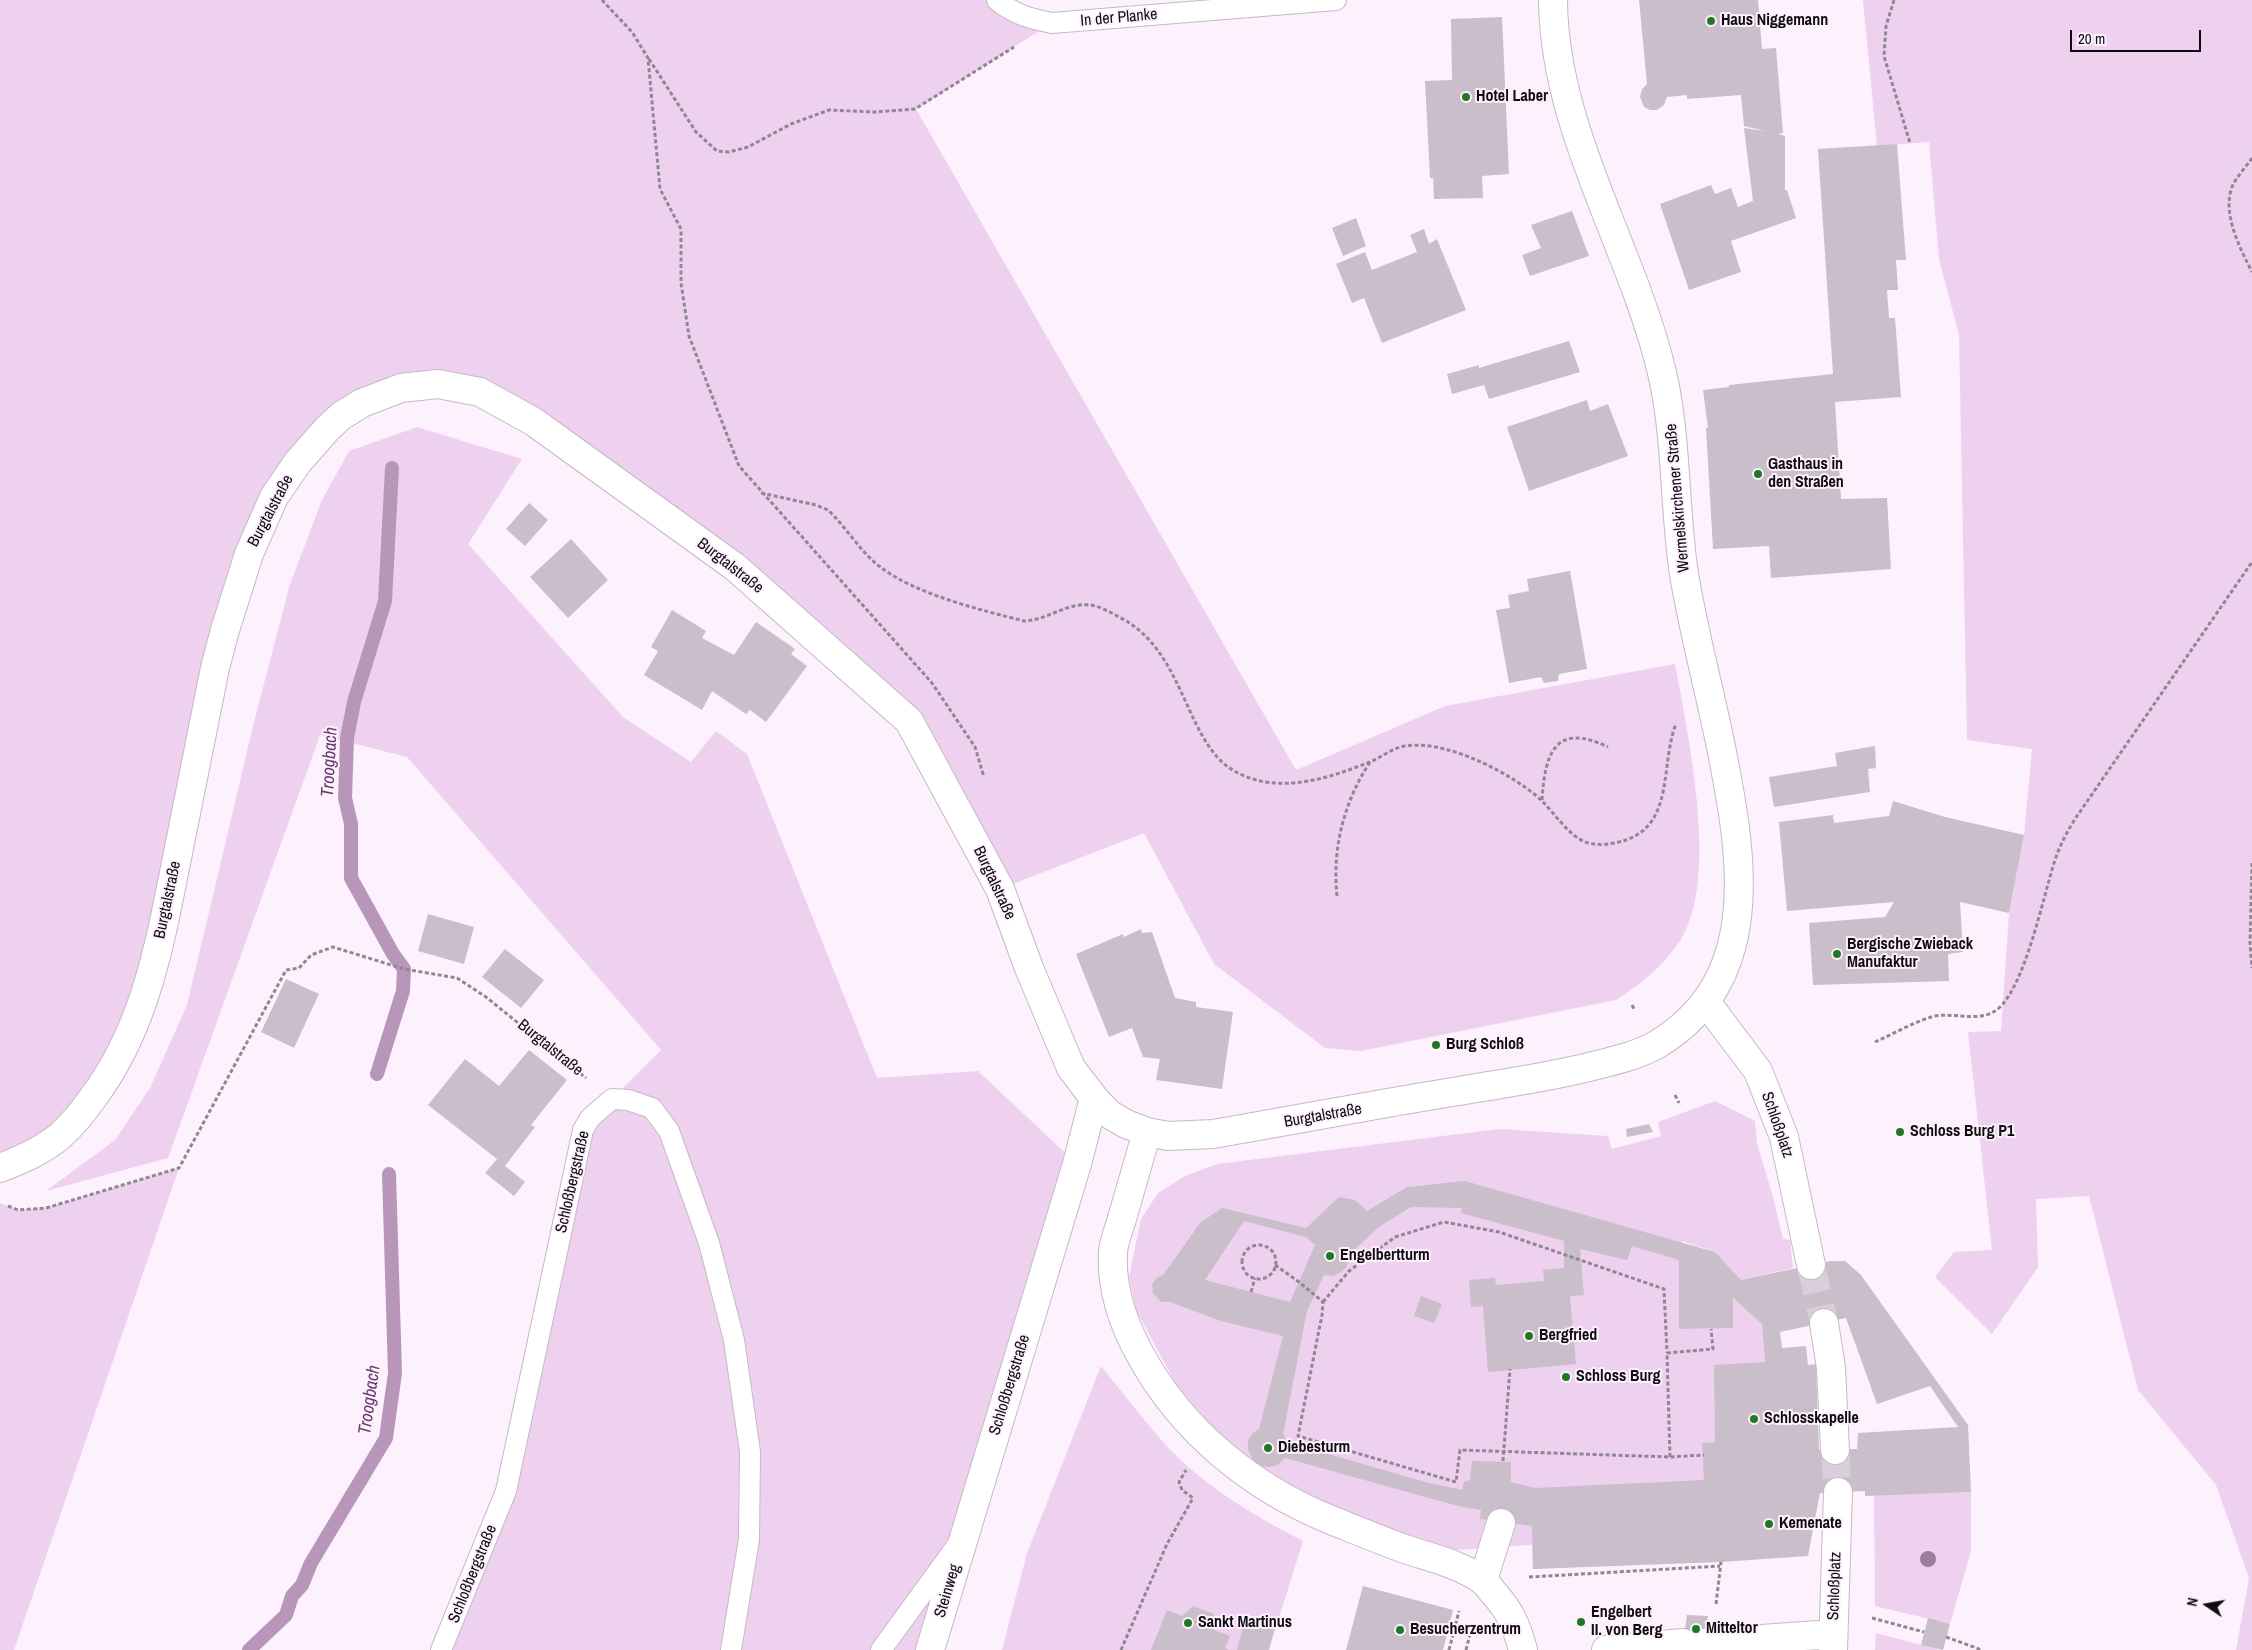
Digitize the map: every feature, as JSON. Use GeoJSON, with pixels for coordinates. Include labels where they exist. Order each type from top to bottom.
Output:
{"type":"FeatureCollection","features":[{"type":"Feature","properties":{"kind":"main road","name":"Wermelskirchener Straße"},"geometry":{"type":"LineString","coordinates":[[1553,0],[1558,56],[1576,129],[1646,316],[1669,405],[1683,568],[1735,822],[1740,876],[1739,911],[1729,954],[1706,1002]]}},
{"type":"Feature","properties":{"kind":"main road","name":"Burgtalstraße"},"geometry":{"type":"LineString","coordinates":[[0,1168],[44,1148],[72,1124],[103,1084],[139,1014],[152,975],[224,630],[249,554],[274,497],[298,462],[341,416],[362,403],[401,388],[438,384],[480,392],[534,422],[735,567],[909,721],[1000,889],[1029,968],[1072,1068],[1094,1098],[1109,1114],[1148,1132],[1168,1136],[1213,1134],[1564,1074],[1625,1058],[1653,1046],[1681,1028],[1706,1002]]}},
{"type":"Feature","properties":{"kind":"main road","name":"Schloßplatz"},"geometry":{"type":"LineString","coordinates":[[1706,1002],[1758,1071],[1784,1136],[1811,1265]]}},
{"type":"Feature","properties":{"kind":"main road","name":"Schloßbergstraße"},"geometry":{"type":"LineString","coordinates":[[966,1533],[1074,1173],[1094,1098]]}},
{"type":"Feature","properties":{"kind":"main road"},"geometry":{"type":"LineString","coordinates":[[1148,1132],[1113,1250],[1115,1289],[1130,1334],[1151,1374],[1191,1426],[1238,1468],[1268,1488],[1329,1519],[1440,1560],[1483,1580],[1509,1610],[1517,1626],[1523,1650]]}},
{"type":"Feature","properties":{"kind":"main road"},"geometry":{"type":"LineString","coordinates":[[1824,1322],[1830,1368],[1835,1450]]}},
{"type":"Feature","properties":{"kind":"main road","name":"Schloßplatz"},"geometry":{"type":"LineString","coordinates":[[1833,1642],[1838,1492]]}},
{"type":"Feature","properties":{"kind":"main road"},"geometry":{"type":"LineString","coordinates":[[1483,1580],[1501,1523]]}},
{"type":"Feature","properties":{"kind":"main road","name":"Steinweg"},"geometry":{"type":"LineString","coordinates":[[930,1650],[966,1533]]}},
{"type":"Feature","properties":{"kind":"main road"},"geometry":{"type":"LineString","coordinates":[[1606,1650],[1694,1643],[1833,1642]]}},
{"type":"Feature","properties":{"kind":"lane","name":"In der Planke"},"geometry":{"type":"LineString","coordinates":[[997,0],[1006,8],[1029,19],[1052,23],[1336,0]]}},
{"type":"Feature","properties":{"kind":"lane","name":"Schloßbergstraße"},"geometry":{"type":"LineString","coordinates":[[441,1650],[506,1492],[583,1130],[590,1118],[612,1099]]}},
{"type":"Feature","properties":{"kind":"lane"},"geometry":{"type":"LineString","coordinates":[[612,1099],[628,1100],[652,1108],[669,1131],[709,1243],[734,1340],[750,1452],[750,1540],[731,1650]]}},
{"type":"Feature","properties":{"kind":"lane","name":"Schloßbergstraße"},"geometry":{"type":"LineString","coordinates":[[881,1650],[966,1533]]}},
{"type":"Feature","properties":{"kind":"path"},"geometry":{"type":"LineString","coordinates":[[602,0],[632,32],[696,132],[717,151],[729,152],[748,147],[791,124],[829,110],[874,112],[915,109],[1052,23]]}},
{"type":"Feature","properties":{"kind":"path"},"geometry":{"type":"LineString","coordinates":[[1894,0],[1886,26],[1884,56],[1910,143]]}},
{"type":"Feature","properties":{"kind":"path"},"geometry":{"type":"LineString","coordinates":[[648,58],[660,189],[681,229],[681,283],[689,336],[739,466],[761,493],[932,683],[975,747],[986,783]]}},
{"type":"Feature","properties":{"kind":"path"},"geometry":{"type":"LineString","coordinates":[[2252,158],[2233,185],[2229,202],[2233,228],[2252,272]]}},
{"type":"Feature","properties":{"kind":"path"},"geometry":{"type":"LineString","coordinates":[[761,493],[816,505],[828,510],[879,567],[911,585],[929,592],[1024,621],[1035,621],[1063,609],[1080,605],[1093,605],[1130,622],[1151,639],[1169,665],[1204,737],[1218,757],[1239,774],[1266,783],[1286,784],[1311,780],[1370,762],[1405,746],[1448,750],[1502,774],[1542,801],[1583,841],[1613,844],[1638,835],[1655,818],[1661,801],[1678,720]]}},
{"type":"Feature","properties":{"kind":"path"},"geometry":{"type":"LineString","coordinates":[[1875,1042],[1932,1017],[1982,1015],[1995,1011],[2003,1002],[2014,986],[2022,968],[2062,841],[2075,819],[2252,562]]}},
{"type":"Feature","properties":{"kind":"path"},"geometry":{"type":"LineString","coordinates":[[1542,801],[1547,760],[1559,744],[1574,737],[1583,737],[1608,747]]}},
{"type":"Feature","properties":{"kind":"path"},"geometry":{"type":"LineString","coordinates":[[1337,896],[1336,862],[1344,817],[1349,798],[1370,762]]}},
{"type":"Feature","properties":{"kind":"path"},"geometry":{"type":"LineString","coordinates":[[2252,863],[2250,942],[2252,968]]}},
{"type":"Feature","properties":{"kind":"path","name":"Burgtalstraße"},"geometry":{"type":"LineString","coordinates":[[0,1203],[18,1210],[46,1208],[179,1168],[286,970],[299,968],[311,955],[333,947],[404,969],[457,978],[486,997],[612,1099]]}},
{"type":"Feature","properties":{"kind":"path"},"geometry":{"type":"LineString","coordinates":[[1632,1005],[1634,1009]]}},
{"type":"Feature","properties":{"kind":"path"},"geometry":{"type":"LineString","coordinates":[[1675,1095],[1679,1104]]}},
{"type":"Feature","properties":{"kind":"path"},"geometry":{"type":"LineString","coordinates":[[1670,1458],[1664,1288],[1499,1232],[1444,1222],[1395,1237],[1349,1270],[1323,1302],[1298,1436],[1456,1482],[1460,1450],[1670,1458],[1704,1455]]}},
{"type":"Feature","properties":{"kind":"path"},"geometry":{"type":"LineString","coordinates":[[1263,1245],[1272,1250],[1275,1265],[1269,1275],[1264,1278],[1255,1278],[1248,1274],[1242,1264],[1244,1253],[1252,1246],[1263,1245]]}},
{"type":"Feature","properties":{"kind":"path"},"geometry":{"type":"LineString","coordinates":[[1275,1265],[1323,1302]]}},
{"type":"Feature","properties":{"kind":"path"},"geometry":{"type":"LineString","coordinates":[[1251,1292],[1255,1278]]}},
{"type":"Feature","properties":{"kind":"path"},"geometry":{"type":"LineString","coordinates":[[1667,1353],[1713,1349],[1711,1329]]}},
{"type":"Feature","properties":{"kind":"path"},"geometry":{"type":"LineString","coordinates":[[1503,1461],[1510,1370]]}},
{"type":"Feature","properties":{"kind":"path"},"geometry":{"type":"LineString","coordinates":[[1121,1650],[1167,1544],[1193,1498],[1182,1490],[1179,1482],[1188,1466],[1208,1442]]}},
{"type":"Feature","properties":{"kind":"path"},"geometry":{"type":"LineString","coordinates":[[1483,1580],[1720,1566],[1720,1562]]}},
{"type":"Feature","properties":{"kind":"path"},"geometry":{"type":"LineString","coordinates":[[1870,1618],[1924,1632]]}},
{"type":"Feature","properties":{"kind":"path"},"geometry":{"type":"LineString","coordinates":[[1946,1637],[1982,1650]]}},
{"type":"Feature","properties":{"kind":"shaded area"},"geometry":{"type":"Polygon","coordinates":[[[0,0],[997,0],[1052,23],[916,109],[1296,770],[1445,706],[1675,664],[1693,767],[1699,845],[1698,882],[1692,914],[1680,941],[1651,974],[1616,1000],[1361,1051],[1325,1048],[1214,964],[1144,833],[1000,889],[909,721],[534,422],[438,384],[341,416],[249,554],[162,929],[103,1084],[0,1168],[0,0]]]}},
{"type":"Feature","properties":{"kind":"shaded area"},"geometry":{"type":"Polygon","coordinates":[[[1863,0],[2252,0],[2252,1650],[2236,1650],[2249,1578],[2216,1485],[2138,1390],[2089,1196],[2036,1199],[2038,1267],[1992,1334],[1935,1277],[1954,1252],[1992,1250],[1968,1032],[2001,1031],[2009,913],[2024,835],[2032,749],[1967,740],[1959,335],[1939,259],[1929,142],[1877,146],[1863,0]]]}},
{"type":"Feature","properties":{"kind":"shaded area"},"geometry":{"type":"Polygon","coordinates":[[[417,427],[522,459],[468,544],[623,717],[691,762],[716,731],[747,754],[877,1078],[978,1071],[1077,1164],[930,1650],[441,1650],[506,1491],[579,1146],[612,1099],[661,1050],[407,757],[320,735],[168,1158],[46,1191],[115,1140],[150,1088],[187,1005],[254,722],[290,584],[322,500],[349,451],[417,427]]]}},
{"type":"Feature","properties":{"kind":"shaded area"},"geometry":{"type":"Polygon","coordinates":[[[1715,1101],[1755,1121],[1757,1143],[1783,1239],[1790,1240],[1793,1268],[1741,1280],[1715,1252],[1682,1241],[1679,1260],[1679,1329],[1719,1328],[1733,1298],[1762,1324],[1765,1362],[1715,1561],[1533,1569],[1532,1545],[1455,1550],[1408,1539],[1268,1477],[1220,1436],[1177,1386],[1136,1310],[1129,1277],[1141,1219],[1158,1193],[1185,1176],[1217,1164],[1499,1129],[1608,1136],[1612,1149],[1661,1136],[1658,1122],[1715,1101]]]}},
{"type":"Feature","properties":{"kind":"shaded area"},"geometry":{"type":"Polygon","coordinates":[[[179,1168],[14,1650],[0,1650],[0,1203],[18,1210],[46,1208],[179,1168]]]}},
{"type":"Feature","properties":{"kind":"shaded area"},"geometry":{"type":"Polygon","coordinates":[[[1101,1366],[1164,1443],[1211,1486],[1247,1510],[1303,1541],[1269,1650],[1002,1650],[1027,1553],[1101,1366]]]}},
{"type":"Feature","properties":{"kind":"shaded area"},"geometry":{"type":"Polygon","coordinates":[[[1971,1492],[1971,1551],[1950,1624],[1875,1606],[1874,1495],[1971,1492]]]}},
{"type":"Feature","properties":{"kind":"shaded area"},"geometry":{"type":"Polygon","coordinates":[[[1876,1633],[1940,1650],[1875,1650],[1876,1633]]]}},
{"type":"Feature","properties":{"kind":"building"},"geometry":{"type":"Polygon","coordinates":[[[1639,0],[1758,0],[1762,49],[1776,48],[1783,133],[1778,134],[1785,136],[1785,190],[1787,190],[1796,218],[1731,241],[1741,272],[1689,290],[1660,204],[1711,185],[1715,194],[1731,188],[1738,207],[1753,201],[1744,128],[1765,131],[1744,126],[1741,95],[1687,99],[1687,95],[1667,97],[1664,105],[1657,110],[1650,110],[1644,107],[1640,97],[1642,89],[1647,84],[1639,0]]]}},
{"type":"Feature","properties":{"kind":"building","name":"Hotel Laber"},"geometry":{"type":"Polygon","coordinates":[[[1502,17],[1509,174],[1482,176],[1483,198],[1434,199],[1433,178],[1430,178],[1425,81],[1452,80],[1451,19],[1502,17]]]}},
{"type":"Feature","properties":{"kind":"building"},"geometry":{"type":"Polygon","coordinates":[[[1897,144],[1906,260],[1896,260],[1898,290],[1887,290],[1889,318],[1895,318],[1901,397],[1835,402],[1841,499],[1887,498],[1891,569],[1771,578],[1769,546],[1713,549],[1706,428],[1708,428],[1703,390],[1729,387],[1729,385],[1833,374],[1818,149],[1897,144]]]}},
{"type":"Feature","properties":{"kind":"building"},"geometry":{"type":"Polygon","coordinates":[[[1572,211],[1589,256],[1530,276],[1522,255],[1541,248],[1531,225],[1572,211]]]}},
{"type":"Feature","properties":{"kind":"building"},"geometry":{"type":"Polygon","coordinates":[[[1356,218],[1366,246],[1343,256],[1332,228],[1356,218]]]}},
{"type":"Feature","properties":{"kind":"building"},"geometry":{"type":"Polygon","coordinates":[[[1424,229],[1429,244],[1437,239],[1466,310],[1382,343],[1364,298],[1352,303],[1336,264],[1365,252],[1372,270],[1417,252],[1410,235],[1424,229]]]}},
{"type":"Feature","properties":{"kind":"building"},"geometry":{"type":"Polygon","coordinates":[[[1569,341],[1580,372],[1489,399],[1484,385],[1452,394],[1447,374],[1479,365],[1479,368],[1569,341]]]}},
{"type":"Feature","properties":{"kind":"building"},"geometry":{"type":"Polygon","coordinates":[[[1587,400],[1590,411],[1608,404],[1628,456],[1529,491],[1507,427],[1587,400]]]}},
{"type":"Feature","properties":{"kind":"building"},"geometry":{"type":"Polygon","coordinates":[[[529,503],[548,520],[525,546],[506,529],[529,503]]]}},
{"type":"Feature","properties":{"kind":"building"},"geometry":{"type":"Polygon","coordinates":[[[571,539],[608,580],[568,618],[530,577],[571,539]]]}},
{"type":"Feature","properties":{"kind":"building"},"geometry":{"type":"Polygon","coordinates":[[[1570,571],[1587,669],[1559,674],[1558,681],[1544,683],[1541,677],[1509,683],[1496,610],[1510,608],[1508,595],[1529,591],[1527,579],[1570,571]]]}},
{"type":"Feature","properties":{"kind":"building"},"geometry":{"type":"Polygon","coordinates":[[[672,610],[706,631],[702,638],[734,655],[756,622],[795,649],[791,654],[807,666],[766,722],[750,710],[746,714],[712,691],[702,710],[644,675],[658,651],[651,647],[672,610]]]}},
{"type":"Feature","properties":{"kind":"building"},"geometry":{"type":"Polygon","coordinates":[[[1875,746],[1876,768],[1868,769],[1870,792],[1774,807],[1769,777],[1837,766],[1835,753],[1875,746]]]}},
{"type":"Feature","properties":{"kind":"building"},"geometry":{"type":"Polygon","coordinates":[[[1893,801],[1945,817],[2024,835],[2009,913],[1960,902],[1963,952],[1948,954],[1949,981],[1813,985],[1809,923],[1885,917],[1894,902],[1787,911],[1779,822],[1833,815],[1834,823],[1889,816],[1893,801]]]}},
{"type":"Feature","properties":{"kind":"building"},"geometry":{"type":"Polygon","coordinates":[[[428,914],[474,927],[464,964],[418,951],[428,914]]]}},
{"type":"Feature","properties":{"kind":"building"},"geometry":{"type":"Polygon","coordinates":[[[1141,929],[1142,933],[1152,932],[1175,998],[1196,1002],[1196,1007],[1233,1012],[1222,1089],[1156,1080],[1160,1059],[1143,1057],[1132,1028],[1109,1037],[1076,954],[1123,934],[1124,937],[1141,929]]]}},
{"type":"Feature","properties":{"kind":"building"},"geometry":{"type":"Polygon","coordinates":[[[505,949],[544,980],[521,1008],[482,977],[505,949]]]}},
{"type":"Feature","properties":{"kind":"building"},"geometry":{"type":"Polygon","coordinates":[[[286,979],[319,994],[294,1048],[261,1032],[286,979]]]}},
{"type":"Feature","properties":{"kind":"building"},"geometry":{"type":"Polygon","coordinates":[[[529,1050],[567,1080],[531,1125],[535,1127],[505,1166],[525,1182],[514,1196],[485,1173],[497,1159],[428,1105],[465,1059],[499,1086],[529,1050]]]}},
{"type":"Feature","properties":{"kind":"building"},"geometry":{"type":"Polygon","coordinates":[[[1649,1124],[1653,1132],[1627,1137],[1626,1129],[1649,1124]]]}},
{"type":"Feature","properties":{"kind":"building"},"geometry":{"type":"Polygon","coordinates":[[[1465,1181],[1715,1252],[1741,1280],[1830,1261],[1845,1261],[1861,1275],[1968,1425],[1971,1492],[1865,1496],[1865,1491],[1820,1493],[1808,1556],[1721,1562],[1533,1569],[1532,1526],[1480,1519],[1481,1510],[1458,1506],[1285,1458],[1278,1465],[1270,1467],[1261,1466],[1254,1462],[1248,1450],[1248,1440],[1259,1429],[1283,1336],[1221,1321],[1170,1302],[1161,1302],[1153,1293],[1152,1284],[1164,1274],[1200,1223],[1222,1208],[1306,1228],[1339,1197],[1355,1200],[1367,1211],[1407,1187],[1465,1181]],[[1411,1207],[1380,1226],[1350,1254],[1347,1266],[1343,1271],[1333,1276],[1324,1275],[1307,1311],[1283,1434],[1287,1442],[1425,1482],[1462,1490],[1464,1482],[1470,1480],[1472,1461],[1511,1462],[1511,1482],[1535,1488],[1704,1480],[1702,1443],[1715,1442],[1714,1365],[1765,1362],[1762,1324],[1733,1298],[1733,1328],[1679,1329],[1679,1260],[1632,1246],[1627,1260],[1580,1249],[1584,1295],[1570,1296],[1576,1364],[1488,1372],[1483,1306],[1471,1307],[1469,1280],[1495,1278],[1496,1285],[1544,1281],[1543,1270],[1564,1268],[1564,1241],[1461,1213],[1462,1208],[1411,1207]],[[1244,1221],[1205,1280],[1290,1302],[1315,1245],[1306,1237],[1244,1221]],[[1846,1318],[1780,1332],[1782,1348],[1806,1346],[1808,1365],[1816,1364],[1819,1450],[1857,1449],[1858,1433],[1958,1427],[1930,1386],[1877,1404],[1846,1318]]]}},
{"type":"Feature","properties":{"kind":"building"},"geometry":{"type":"Polygon","coordinates":[[[1421,1296],[1442,1304],[1434,1323],[1414,1316],[1421,1296]]]}},
{"type":"Feature","properties":{"kind":"building","name":"Besucherzentrum"},"geometry":{"type":"Polygon","coordinates":[[[1363,1586],[1453,1610],[1443,1650],[1346,1650],[1363,1586]]]}},
{"type":"Feature","properties":{"kind":"building","name":"Sankt Martinus"},"geometry":{"type":"Polygon","coordinates":[[[1193,1606],[1214,1614],[1214,1630],[1230,1636],[1225,1648],[1230,1650],[1151,1650],[1167,1610],[1182,1616],[1193,1606]]]}},
{"type":"Feature","properties":{"kind":"building","name":"Mitteltor"},"geometry":{"type":"Polygon","coordinates":[[[1687,1615],[1708,1616],[1703,1650],[1682,1650],[1687,1615]]]}},
{"type":"Feature","properties":{"kind":"building"},"geometry":{"type":"Polygon","coordinates":[[[1928,1618],[1950,1624],[1943,1650],[1921,1645],[1928,1618]]]}},
{"type":"Feature","properties":{"kind":"building"},"geometry":{"type":"Polygon","coordinates":[[[1244,1623],[1274,1630],[1269,1650],[1237,1650],[1244,1623]]]}},
{"type":"Feature","properties":{"kind":"waterway","name":"Troogbach"},"geometry":{"type":"LineString","coordinates":[[377,1074],[403,991],[404,969],[393,954],[351,878],[351,824],[345,798],[347,738],[354,702],[385,601],[392,468]]}},
{"type":"Feature","properties":{"kind":"waterway","name":"Troogbach"},"geometry":{"type":"LineString","coordinates":[[249,1650],[286,1615],[292,1596],[302,1585],[311,1563],[386,1438],[395,1373],[389,1174]]}},
{"type":"Feature","properties":{"kind":"tunnel"},"geometry":{"type":"LineString","coordinates":[[1811,1265],[1824,1323]]}},
{"type":"Feature","properties":{"kind":"tunnel"},"geometry":{"type":"LineString","coordinates":[[1835,1450],[1838,1492]]}},
{"type":"Feature","properties":{"kind":"place","name":"Haus Niggemann"},"geometry":{"type":"Point","coordinates":[1711,21]}},
{"type":"Feature","properties":{"kind":"place","name":"Hotel Laber"},"geometry":{"type":"Point","coordinates":[1466,97]}},
{"type":"Feature","properties":{"kind":"place","name":"Gasthaus in den Straßen"},"geometry":{"type":"Point","coordinates":[1758,474]}},
{"type":"Feature","properties":{"kind":"place","name":"Bergische Zwieback Manufaktur"},"geometry":{"type":"Point","coordinates":[1837,954]}},
{"type":"Feature","properties":{"kind":"place","name":"Burg Schloß"},"geometry":{"type":"Point","coordinates":[1436,1045]}},
{"type":"Feature","properties":{"kind":"place","name":"Schloss Burg P1"},"geometry":{"type":"Point","coordinates":[1900,1132]}},
{"type":"Feature","properties":{"kind":"place","name":"Engelbertturm"},"geometry":{"type":"Point","coordinates":[1330,1256]}},
{"type":"Feature","properties":{"kind":"place","name":"Bergfried"},"geometry":{"type":"Point","coordinates":[1529,1336]}},
{"type":"Feature","properties":{"kind":"place","name":"Schloss Burg"},"geometry":{"type":"Point","coordinates":[1566,1377]}},
{"type":"Feature","properties":{"kind":"place","name":"Schlosskapelle"},"geometry":{"type":"Point","coordinates":[1754,1419]}},
{"type":"Feature","properties":{"kind":"place","name":"Diebesturm"},"geometry":{"type":"Point","coordinates":[1268,1448]}},
{"type":"Feature","properties":{"kind":"place","name":"Kemenate"},"geometry":{"type":"Point","coordinates":[1769,1524]}},
{"type":"Feature","properties":{"kind":"place","name":"Engelbert II. von Berg"},"geometry":{"type":"Point","coordinates":[1581,1622]}},
{"type":"Feature","properties":{"kind":"place","name":"Sankt Martinus"},"geometry":{"type":"Point","coordinates":[1188,1623]}},
{"type":"Feature","properties":{"kind":"place","name":"Mitteltor"},"geometry":{"type":"Point","coordinates":[1696,1629]}},
{"type":"Feature","properties":{"kind":"place","name":"Besucherzentrum"},"geometry":{"type":"Point","coordinates":[1400,1630]}}]}
